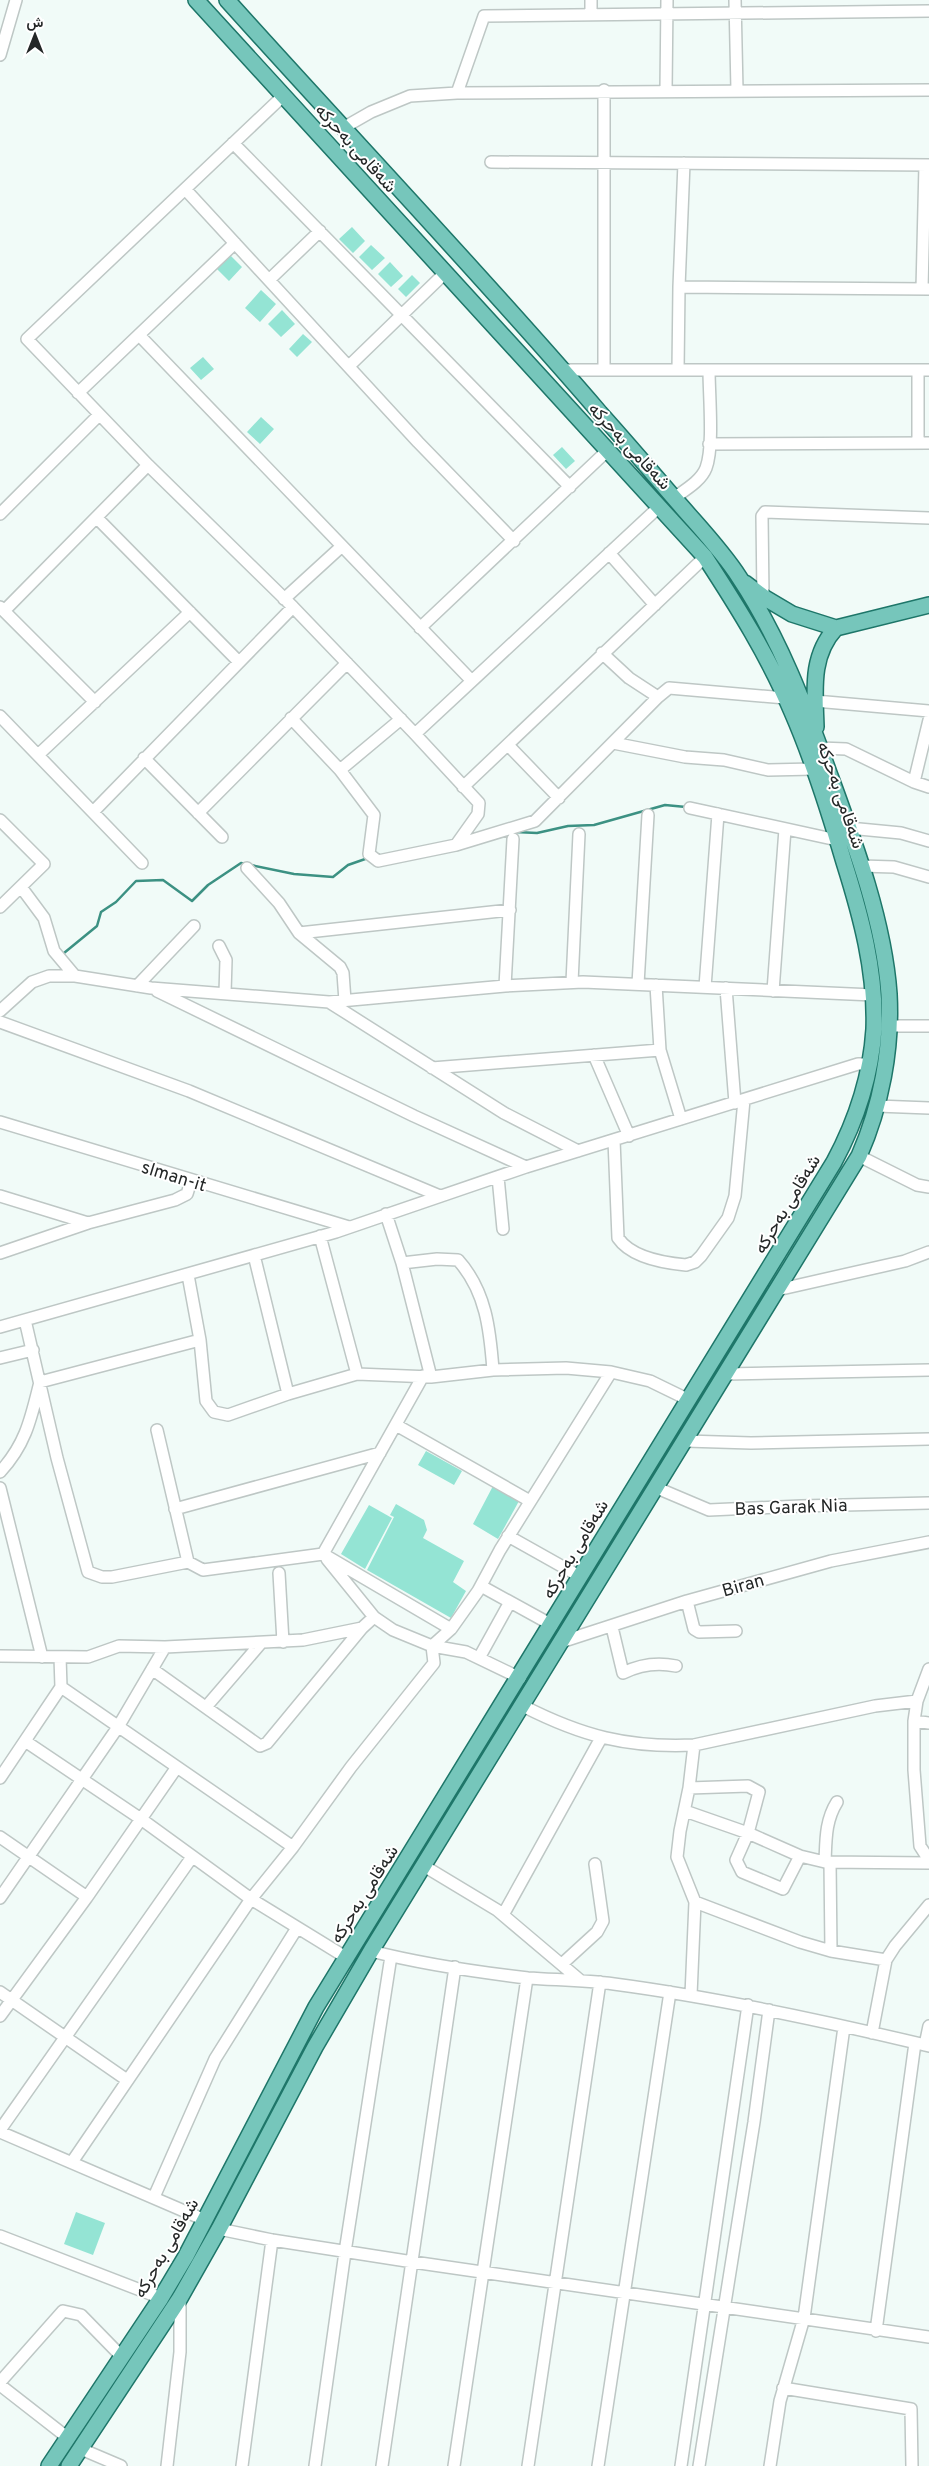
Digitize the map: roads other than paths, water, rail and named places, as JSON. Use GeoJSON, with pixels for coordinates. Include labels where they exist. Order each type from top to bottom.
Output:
{"type":"FeatureCollection","features":[{"type":"Feature","properties":{"kind":"main road","name":"شەقامی بەحرکە"},"geometry":{"type":"LineString","coordinates":[[196,0],[705,557],[745,619],[785,698],[814,769],[837,840],[867,914]]}},
{"type":"Feature","properties":{"kind":"main road","name":"شەقامی بەحرکە"},"geometry":{"type":"LineString","coordinates":[[69,2466],[180,2298],[219,2230],[315,2047],[371,1951],[524,1706],[580,1610],[686,1441],[859,1156],[877,1106],[889,1026],[889,995],[878,965],[867,914],[862,866],[818,743],[786,664],[740,579],[717,547],[564,370],[227,0]]}},
{"type":"Feature","properties":{"kind":"main road"},"geometry":{"type":"LineString","coordinates":[[283,96],[300,81]]}},
{"type":"Feature","properties":{"kind":"main road"},"geometry":{"type":"LineString","coordinates":[[488,319],[504,304]]}},
{"type":"Feature","properties":{"kind":"main road"},"geometry":{"type":"LineString","coordinates":[[740,579],[763,597],[792,614],[836,628],[929,604]]}},
{"type":"Feature","properties":{"kind":"main road"},"geometry":{"type":"LineString","coordinates":[[818,743],[815,701],[817,659],[824,642],[836,628]]}},
{"type":"Feature","properties":{"kind":"main road","name":"شەقامی بەحرکە"},"geometry":{"type":"LineString","coordinates":[[49,2466],[161,2298],[205,2220],[316,2007],[520,1678],[842,1147],[859,1104],[870,1064],[874,1027],[872,995],[878,965]]}},
{"type":"Feature","properties":{"kind":"main road"},"geometry":{"type":"LineString","coordinates":[[565,1602],[571,1599],[575,1601],[580,1610]]}},
{"type":"Feature","properties":{"kind":"main road"},"geometry":{"type":"LineString","coordinates":[[316,2007],[333,2017]]}},
{"type":"Feature","properties":{"kind":"main road"},"geometry":{"type":"LineString","coordinates":[[298,2039],[315,2047]]}},
{"type":"Feature","properties":{"kind":"main road"},"geometry":{"type":"LineString","coordinates":[[102,2386],[116,2395]]}},
{"type":"Feature","properties":{"kind":"street"},"geometry":{"type":"LineString","coordinates":[[0,55],[16,0]]}},
{"type":"Feature","properties":{"kind":"street"},"geometry":{"type":"LineString","coordinates":[[591,0],[591,14]]}},
{"type":"Feature","properties":{"kind":"street"},"geometry":{"type":"LineString","coordinates":[[666,90],[667,0]]}},
{"type":"Feature","properties":{"kind":"street"},"geometry":{"type":"LineString","coordinates":[[735,0],[737,90]]}},
{"type":"Feature","properties":{"kind":"street"},"geometry":{"type":"LineString","coordinates":[[457,93],[484,16],[735,12],[872,5],[929,11]]}},
{"type":"Feature","properties":{"kind":"street"},"geometry":{"type":"LineString","coordinates":[[343,128],[371,112],[410,96],[457,93],[604,90],[929,90]]}},
{"type":"Feature","properties":{"kind":"street"},"geometry":{"type":"LineString","coordinates":[[604,90],[604,370]]}},
{"type":"Feature","properties":{"kind":"street"},"geometry":{"type":"LineString","coordinates":[[283,96],[27,339],[148,465],[289,603],[479,803],[478,814],[456,845]]}},
{"type":"Feature","properties":{"kind":"street"},"geometry":{"type":"LineString","coordinates":[[233,144],[570,487]]}},
{"type":"Feature","properties":{"kind":"street"},"geometry":{"type":"LineString","coordinates":[[492,162],[927,165],[926,289],[679,287]]}},
{"type":"Feature","properties":{"kind":"street"},"geometry":{"type":"LineString","coordinates":[[678,370],[684,163]]}},
{"type":"Feature","properties":{"kind":"street"},"geometry":{"type":"LineString","coordinates":[[185,189],[514,541]]}},
{"type":"Feature","properties":{"kind":"street"},"geometry":{"type":"LineString","coordinates":[[269,280],[320,231]]}},
{"type":"Feature","properties":{"kind":"street"},"geometry":{"type":"LineString","coordinates":[[78,393],[235,243]]}},
{"type":"Feature","properties":{"kind":"street"},"geometry":{"type":"LineString","coordinates":[[349,366],[445,273]]}},
{"type":"Feature","properties":{"kind":"street"},"geometry":{"type":"LineString","coordinates":[[139,335],[472,680]]}},
{"type":"Feature","properties":{"kind":"street"},"geometry":{"type":"LineString","coordinates":[[564,370],[923,370],[923,443],[709,444]]}},
{"type":"Feature","properties":{"kind":"street"},"geometry":{"type":"LineString","coordinates":[[674,498],[703,473],[706,468],[709,444],[709,370]]}},
{"type":"Feature","properties":{"kind":"street"},"geometry":{"type":"LineString","coordinates":[[0,514],[99,415]]}},
{"type":"Feature","properties":{"kind":"street"},"geometry":{"type":"LineString","coordinates":[[420,628],[608,450]]}},
{"type":"Feature","properties":{"kind":"street"},"geometry":{"type":"LineString","coordinates":[[95,702],[2,609],[97,518],[148,465]]}},
{"type":"Feature","properties":{"kind":"street"},"geometry":{"type":"LineString","coordinates":[[415,734],[660,506]]}},
{"type":"Feature","properties":{"kind":"street"},"geometry":{"type":"LineString","coordinates":[[763,597],[762,516],[765,512],[929,518]]}},
{"type":"Feature","properties":{"kind":"street"},"geometry":{"type":"LineString","coordinates":[[97,518],[238,661]]}},
{"type":"Feature","properties":{"kind":"street"},"geometry":{"type":"LineString","coordinates":[[93,812],[238,661],[342,546]]}},
{"type":"Feature","properties":{"kind":"street"},"geometry":{"type":"LineString","coordinates":[[609,553],[655,605]]}},
{"type":"Feature","properties":{"kind":"street"},"geometry":{"type":"LineString","coordinates":[[463,787],[705,557]]}},
{"type":"Feature","properties":{"kind":"street"},"geometry":{"type":"LineString","coordinates":[[38,756],[190,612]]}},
{"type":"Feature","properties":{"kind":"street"},"geometry":{"type":"LineString","coordinates":[[602,653],[629,678],[658,697]]}},
{"type":"Feature","properties":{"kind":"street"},"geometry":{"type":"LineString","coordinates":[[198,813],[347,663]]}},
{"type":"Feature","properties":{"kind":"street"},"geometry":{"type":"LineString","coordinates":[[291,718],[340,770],[374,815],[369,854],[378,861],[456,845],[535,821],[669,688],[785,698]]}},
{"type":"Feature","properties":{"kind":"street"},"geometry":{"type":"LineString","coordinates":[[815,701],[929,711]]}},
{"type":"Feature","properties":{"kind":"street"},"geometry":{"type":"LineString","coordinates":[[340,770],[401,719]]}},
{"type":"Feature","properties":{"kind":"street"},"geometry":{"type":"LineString","coordinates":[[914,782],[919,754],[929,720]]}},
{"type":"Feature","properties":{"kind":"street"},"geometry":{"type":"LineString","coordinates":[[2,722],[38,756],[142,863]]}},
{"type":"Feature","properties":{"kind":"street"},"geometry":{"type":"LineString","coordinates":[[613,743],[686,757],[717,759],[768,770],[814,769]]}},
{"type":"Feature","properties":{"kind":"street"},"geometry":{"type":"LineString","coordinates":[[818,743],[846,749],[914,782],[929,787]]}},
{"type":"Feature","properties":{"kind":"street"},"geometry":{"type":"LineString","coordinates":[[508,745],[559,798]]}},
{"type":"Feature","properties":{"kind":"street"},"geometry":{"type":"LineString","coordinates":[[144,758],[222,837]]}},
{"type":"Feature","properties":{"kind":"street"},"geometry":{"type":"LineString","coordinates":[[690,808],[837,840]]}},
{"type":"Feature","properties":{"kind":"street"},"geometry":{"type":"LineString","coordinates":[[705,987],[718,814]]}},
{"type":"Feature","properties":{"kind":"street"},"geometry":{"type":"LineString","coordinates":[[638,984],[648,816]]}},
{"type":"Feature","properties":{"kind":"street"},"geometry":{"type":"LineString","coordinates":[[0,820],[44,864],[0,907]]}},
{"type":"Feature","properties":{"kind":"street"},"geometry":{"type":"LineString","coordinates":[[849,828],[901,833],[929,840]]}},
{"type":"Feature","properties":{"kind":"street"},"geometry":{"type":"LineString","coordinates":[[773,991],[785,829]]}},
{"type":"Feature","properties":{"kind":"street"},"geometry":{"type":"LineString","coordinates":[[572,982],[579,834]]}},
{"type":"Feature","properties":{"kind":"street"},"geometry":{"type":"LineString","coordinates":[[505,986],[513,839]]}},
{"type":"Feature","properties":{"kind":"street"},"geometry":{"type":"LineString","coordinates":[[862,866],[894,867],[929,877]]}},
{"type":"Feature","properties":{"kind":"street"},"geometry":{"type":"LineString","coordinates":[[246,868],[279,903],[299,933],[340,967],[343,973],[345,1000]]}},
{"type":"Feature","properties":{"kind":"street"},"geometry":{"type":"LineString","coordinates":[[21,887],[44,918],[54,951],[75,976]]}},
{"type":"Feature","properties":{"kind":"street"},"geometry":{"type":"LineString","coordinates":[[299,933],[510,910]]}},
{"type":"Feature","properties":{"kind":"street"},"geometry":{"type":"LineString","coordinates":[[137,986],[194,926]]}},
{"type":"Feature","properties":{"kind":"street"},"geometry":{"type":"LineString","coordinates":[[219,946],[226,960],[225,993]]}},
{"type":"Feature","properties":{"kind":"street"},"geometry":{"type":"LineString","coordinates":[[0,1011],[32,982],[41,977],[75,976],[151,988],[329,1002],[505,986],[572,982],[872,995]]}},
{"type":"Feature","properties":{"kind":"street"},"geometry":{"type":"LineString","coordinates":[[656,985],[660,1050],[681,1120]]}},
{"type":"Feature","properties":{"kind":"street"},"geometry":{"type":"LineString","coordinates":[[151,988],[396,1108],[526,1167]]}},
{"type":"Feature","properties":{"kind":"street"},"geometry":{"type":"LineString","coordinates":[[614,1140],[618,1238],[624,1246],[632,1251],[686,1265],[695,1262],[728,1218],[734,1196],[739,1101],[726,988]]}},
{"type":"Feature","properties":{"kind":"street"},"geometry":{"type":"LineString","coordinates":[[329,1002],[504,1113],[578,1151]]}},
{"type":"Feature","properties":{"kind":"street"},"geometry":{"type":"LineString","coordinates":[[0,1022],[189,1091],[440,1196]]}},
{"type":"Feature","properties":{"kind":"street"},"geometry":{"type":"LineString","coordinates":[[889,1026],[929,1026]]}},
{"type":"Feature","properties":{"kind":"street"},"geometry":{"type":"LineString","coordinates":[[432,1068],[660,1050]]}},
{"type":"Feature","properties":{"kind":"street"},"geometry":{"type":"LineString","coordinates":[[594,1055],[629,1136]]}},
{"type":"Feature","properties":{"kind":"street"},"geometry":{"type":"LineString","coordinates":[[0,1327],[350,1227],[526,1167],[858,1064],[870,1064]]}},
{"type":"Feature","properties":{"kind":"street"},"geometry":{"type":"LineString","coordinates":[[877,1106],[929,1108]]}},
{"type":"Feature","properties":{"kind":"street","name":"slman-it"},"geometry":{"type":"LineString","coordinates":[[0,1122],[350,1227]]}},
{"type":"Feature","properties":{"kind":"street"},"geometry":{"type":"LineString","coordinates":[[859,1156],[917,1185],[929,1187]]}},
{"type":"Feature","properties":{"kind":"street"},"geometry":{"type":"LineString","coordinates":[[498,1177],[503,1229]]}},
{"type":"Feature","properties":{"kind":"street"},"geometry":{"type":"LineString","coordinates":[[0,1253],[88,1223],[182,1198],[187,1194],[191,1180]]}},
{"type":"Feature","properties":{"kind":"street"},"geometry":{"type":"LineString","coordinates":[[0,1196],[88,1223]]}},
{"type":"Feature","properties":{"kind":"street"},"geometry":{"type":"LineString","coordinates":[[323,1554],[396,1424],[427,1376],[402,1263],[386,1214]]}},
{"type":"Feature","properties":{"kind":"street"},"geometry":{"type":"LineString","coordinates":[[320,1236],[357,1374]]}},
{"type":"Feature","properties":{"kind":"street"},"geometry":{"type":"LineString","coordinates":[[777,1290],[905,1261],[929,1252]]}},
{"type":"Feature","properties":{"kind":"street"},"geometry":{"type":"LineString","coordinates":[[254,1255],[288,1394]]}},
{"type":"Feature","properties":{"kind":"street"},"geometry":{"type":"LineString","coordinates":[[402,1263],[437,1259],[458,1260],[470,1274],[482,1297],[490,1331],[493,1370]]}},
{"type":"Feature","properties":{"kind":"street"},"geometry":{"type":"LineString","coordinates":[[188,1274],[200,1340],[206,1401],[214,1412],[228,1415],[288,1394],[357,1374],[427,1376],[493,1370],[566,1368],[611,1372],[650,1381],[689,1400]]}},
{"type":"Feature","properties":{"kind":"street"},"geometry":{"type":"LineString","coordinates":[[25,1320],[88,1572],[102,1577],[112,1577],[188,1562],[203,1570],[323,1554],[451,1629]]}},
{"type":"Feature","properties":{"kind":"street"},"geometry":{"type":"LineString","coordinates":[[40,1382],[200,1340]]}},
{"type":"Feature","properties":{"kind":"street"},"geometry":{"type":"LineString","coordinates":[[0,1358],[33,1350]]}},
{"type":"Feature","properties":{"kind":"street"},"geometry":{"type":"LineString","coordinates":[[726,1374],[929,1370]]}},
{"type":"Feature","properties":{"kind":"street"},"geometry":{"type":"LineString","coordinates":[[432,1646],[451,1629],[481,1586],[508,1536],[611,1372]]}},
{"type":"Feature","properties":{"kind":"street"},"geometry":{"type":"LineString","coordinates":[[0,1472],[12,1459],[26,1437],[40,1382]]}},
{"type":"Feature","properties":{"kind":"street"},"geometry":{"type":"LineString","coordinates":[[396,1424],[530,1501]]}},
{"type":"Feature","properties":{"kind":"street"},"geometry":{"type":"LineString","coordinates":[[157,1430],[188,1562]]}},
{"type":"Feature","properties":{"kind":"street"},"geometry":{"type":"LineString","coordinates":[[686,1441],[751,1443],[929,1439]]}},
{"type":"Feature","properties":{"kind":"street"},"geometry":{"type":"LineString","coordinates":[[175,1509],[380,1453]]}},
{"type":"Feature","properties":{"kind":"street"},"geometry":{"type":"LineString","coordinates":[[0,1488],[42,1657]]}},
{"type":"Feature","properties":{"kind":"street","name":"Bas Garak Nia"},"geometry":{"type":"LineString","coordinates":[[657,1488],[709,1510],[929,1503]]}},
{"type":"Feature","properties":{"kind":"street"},"geometry":{"type":"LineString","coordinates":[[508,1536],[581,1577]]}},
{"type":"Feature","properties":{"kind":"street","name":"Biran"},"geometry":{"type":"LineString","coordinates":[[562,1642],[687,1601],[830,1561],[929,1542]]}},
{"type":"Feature","properties":{"kind":"street"},"geometry":{"type":"LineString","coordinates":[[323,1554],[374,1617],[393,1630],[432,1646],[466,1652],[520,1678]]}},
{"type":"Feature","properties":{"kind":"street"},"geometry":{"type":"LineString","coordinates":[[279,1573],[283,1642]]}},
{"type":"Feature","properties":{"kind":"street"},"geometry":{"type":"LineString","coordinates":[[481,1586],[552,1625]]}},
{"type":"Feature","properties":{"kind":"street"},"geometry":{"type":"LineString","coordinates":[[687,1601],[694,1629],[699,1632],[736,1631]]}},
{"type":"Feature","properties":{"kind":"street"},"geometry":{"type":"LineString","coordinates":[[480,1658],[510,1602]]}},
{"type":"Feature","properties":{"kind":"street"},"geometry":{"type":"LineString","coordinates":[[152,1668],[251,1742],[260,1746],[267,1743],[362,1628],[374,1617]]}},
{"type":"Feature","properties":{"kind":"street"},"geometry":{"type":"LineString","coordinates":[[612,1627],[623,1673],[638,1666],[661,1663],[676,1666]]}},
{"type":"Feature","properties":{"kind":"street"},"geometry":{"type":"LineString","coordinates":[[1,1657],[92,1656],[119,1646],[165,1647],[283,1642],[323,1637],[362,1628]]}},
{"type":"Feature","properties":{"kind":"street"},"geometry":{"type":"LineString","coordinates":[[206,1707],[261,1643]]}},
{"type":"Feature","properties":{"kind":"street"},"geometry":{"type":"LineString","coordinates":[[72,2162],[251,1899],[293,1847],[351,1767],[434,1663],[432,1646]]}},
{"type":"Feature","properties":{"kind":"street"},"geometry":{"type":"LineString","coordinates":[[0,1898],[83,1780],[165,1647]]}},
{"type":"Feature","properties":{"kind":"street"},"geometry":{"type":"LineString","coordinates":[[0,1778],[61,1687],[60,1657]]}},
{"type":"Feature","properties":{"kind":"street"},"geometry":{"type":"LineString","coordinates":[[929,1669],[917,1701],[914,1721],[914,1778],[920,1846],[929,1861]]}},
{"type":"Feature","properties":{"kind":"street"},"geometry":{"type":"LineString","coordinates":[[61,1687],[293,1847]]}},
{"type":"Feature","properties":{"kind":"street"},"geometry":{"type":"LineString","coordinates":[[524,1706],[562,1725],[601,1738],[659,1746],[694,1745],[875,1706],[917,1701]]}},
{"type":"Feature","properties":{"kind":"street"},"geometry":{"type":"LineString","coordinates":[[914,1721],[929,1723]]}},
{"type":"Feature","properties":{"kind":"street"},"geometry":{"type":"LineString","coordinates":[[503,1915],[601,1738]]}},
{"type":"Feature","properties":{"kind":"street"},"geometry":{"type":"LineString","coordinates":[[25,1741],[141,1820],[251,1899],[347,1958]]}},
{"type":"Feature","properties":{"kind":"street"},"geometry":{"type":"LineString","coordinates":[[691,1995],[695,1902],[677,1857],[689,1788],[694,1745]]}},
{"type":"Feature","properties":{"kind":"street"},"geometry":{"type":"LineString","coordinates":[[0,2016],[87,1897],[177,1767]]}},
{"type":"Feature","properties":{"kind":"street"},"geometry":{"type":"LineString","coordinates":[[689,1788],[748,1786],[759,1792],[748,1833],[736,1860],[742,1872],[783,1889],[800,1856]]}},
{"type":"Feature","properties":{"kind":"street"},"geometry":{"type":"LineString","coordinates":[[830,1951],[828,1824],[830,1812],[837,1802]]}},
{"type":"Feature","properties":{"kind":"street"},"geometry":{"type":"LineString","coordinates":[[685,1811],[748,1833],[800,1856],[828,1862],[929,1861]]}},
{"type":"Feature","properties":{"kind":"street"},"geometry":{"type":"LineString","coordinates":[[0,1837],[87,1897]]}},
{"type":"Feature","properties":{"kind":"street"},"geometry":{"type":"LineString","coordinates":[[192,1857],[0,2131],[205,2220]]}},
{"type":"Feature","properties":{"kind":"street"},"geometry":{"type":"LineString","coordinates":[[562,1964],[597,1932],[604,1921],[596,1864]]}},
{"type":"Feature","properties":{"kind":"street"},"geometry":{"type":"LineString","coordinates":[[424,1866],[503,1915],[581,1981]]}},
{"type":"Feature","properties":{"kind":"street"},"geometry":{"type":"LineString","coordinates":[[695,1902],[763,1929],[830,1951],[886,1960]]}},
{"type":"Feature","properties":{"kind":"street"},"geometry":{"type":"LineString","coordinates":[[872,2033],[886,1960],[895,1946],[929,1905]]}},
{"type":"Feature","properties":{"kind":"street"},"geometry":{"type":"LineString","coordinates":[[154,2197],[216,2059],[297,1928]]}},
{"type":"Feature","properties":{"kind":"street"},"geometry":{"type":"LineString","coordinates":[[371,1951],[456,1968],[527,1978],[600,1982],[691,1995],[748,2005],[923,2045]]}},
{"type":"Feature","properties":{"kind":"street"},"geometry":{"type":"LineString","coordinates":[[315,2466],[345,2252],[391,1956]]}},
{"type":"Feature","properties":{"kind":"street"},"geometry":{"type":"LineString","coordinates":[[382,2466],[456,1968]]}},
{"type":"Feature","properties":{"kind":"street"},"geometry":{"type":"LineString","coordinates":[[454,2466],[527,1978]]}},
{"type":"Feature","properties":{"kind":"street"},"geometry":{"type":"LineString","coordinates":[[528,2466],[600,1982]]}},
{"type":"Feature","properties":{"kind":"street"},"geometry":{"type":"LineString","coordinates":[[0,1992],[127,2080]]}},
{"type":"Feature","properties":{"kind":"street"},"geometry":{"type":"LineString","coordinates":[[598,2466],[670,1992]]}},
{"type":"Feature","properties":{"kind":"street"},"geometry":{"type":"LineString","coordinates":[[681,2466],[703,2304],[748,2005]]}},
{"type":"Feature","properties":{"kind":"street"},"geometry":{"type":"LineString","coordinates":[[699,2466],[769,2010]]}},
{"type":"Feature","properties":{"kind":"street"},"geometry":{"type":"LineString","coordinates":[[876,2331],[923,2045],[929,2026]]}},
{"type":"Feature","properties":{"kind":"street"},"geometry":{"type":"LineString","coordinates":[[770,2466],[784,2388],[804,2318],[844,2027]]}},
{"type":"Feature","properties":{"kind":"street"},"geometry":{"type":"LineString","coordinates":[[219,2230],[345,2252],[804,2318],[876,2331],[929,2337]]}},
{"type":"Feature","properties":{"kind":"street"},"geometry":{"type":"LineString","coordinates":[[0,2236],[161,2298]]}},
{"type":"Feature","properties":{"kind":"street"},"geometry":{"type":"LineString","coordinates":[[242,2466],[272,2240]]}},
{"type":"Feature","properties":{"kind":"street"},"geometry":{"type":"LineString","coordinates":[[167,2466],[180,2352],[180,2298]]}},
{"type":"Feature","properties":{"kind":"street"},"geometry":{"type":"LineString","coordinates":[[68,2438],[0,2384],[63,2311],[80,2315],[122,2357]]}},
{"type":"Feature","properties":{"kind":"street"},"geometry":{"type":"LineString","coordinates":[[784,2388],[910,2409],[912,2466]]}},
{"type":"Feature","properties":{"kind":"street"},"geometry":{"type":"LineString","coordinates":[[81,2449],[121,2466]]}},
{"type":"Feature","properties":{"kind":"waterway"},"geometry":{"type":"LineString","coordinates":[[515,832],[537,833],[568,826],[594,825],[665,805],[686,807]]}},
{"type":"Feature","properties":{"kind":"waterway"},"geometry":{"type":"LineString","coordinates":[[64,953],[97,926],[101,912],[116,902],[136,881],[163,880],[192,901],[208,885],[241,863],[294,874],[333,877],[348,865],[368,858]]}}]}
